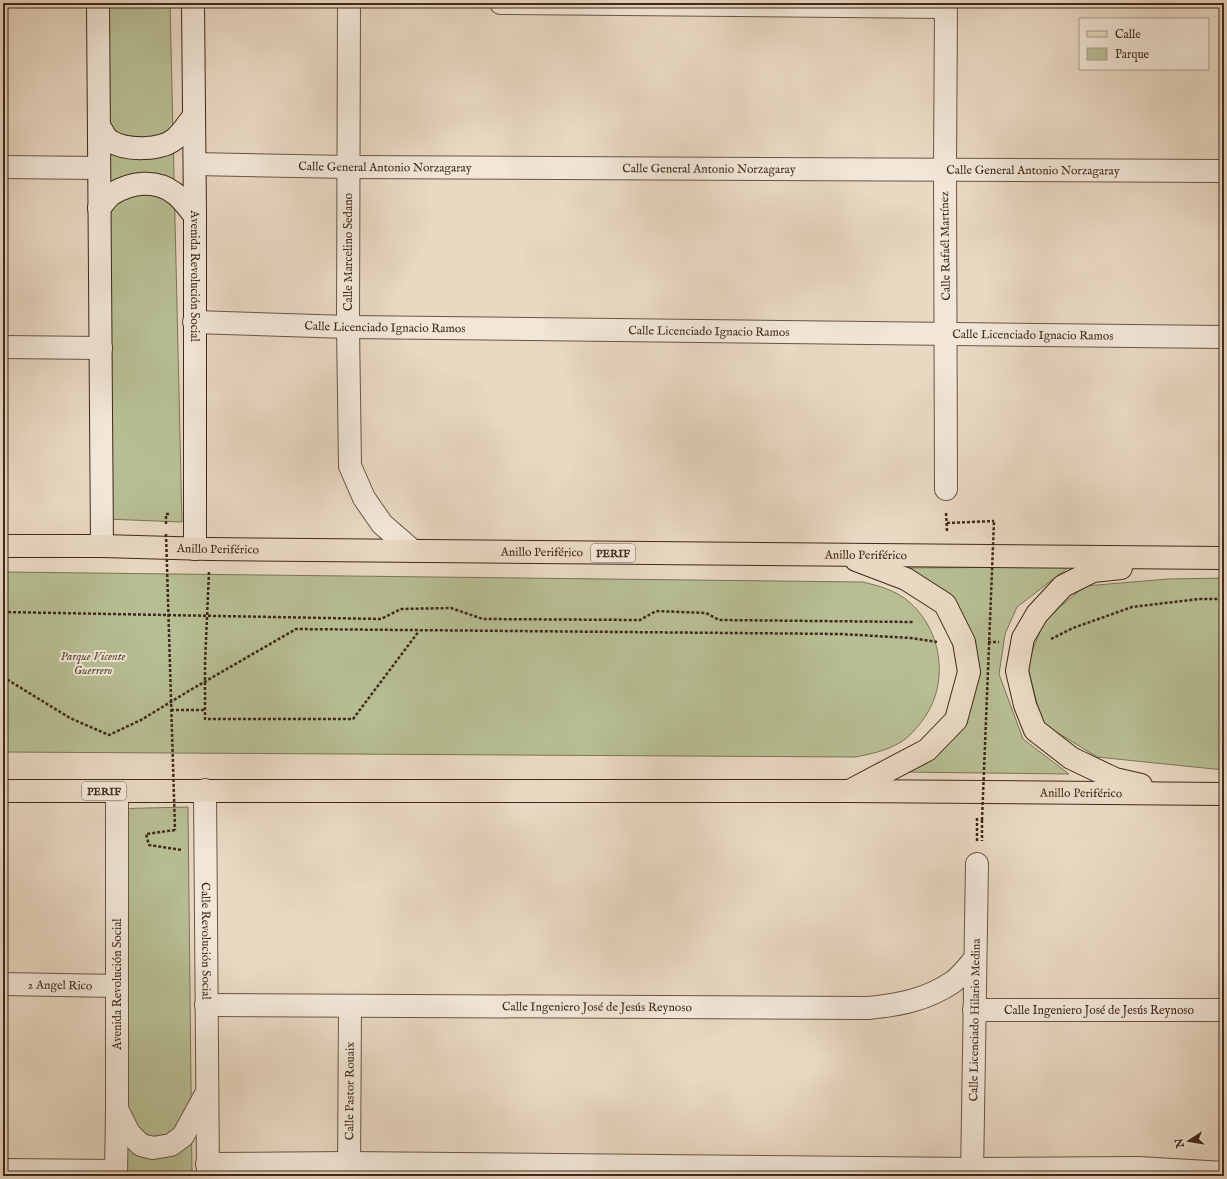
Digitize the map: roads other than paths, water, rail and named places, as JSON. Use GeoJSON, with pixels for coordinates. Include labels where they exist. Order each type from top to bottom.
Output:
{"type":"FeatureCollection","features":[{"type":"Feature","properties":{"kind":"main road","name":"Anillo Periférico"},"geometry":{"type":"LineString","coordinates":[[3,546],[1224,558]]}},
{"type":"Feature","properties":{"kind":"main road"},"geometry":{"type":"LineString","coordinates":[[841,555],[906,579],[945,604],[964,642],[968,672],[956,720],[927,750],[848,791]]}},
{"type":"Feature","properties":{"kind":"main road"},"geometry":{"type":"LineString","coordinates":[[1180,793],[1115,779],[1071,758],[1035,730],[1025,705],[1017,670],[1023,638],[1037,614],[1063,586],[1093,571],[1199,558]]}},
{"type":"Feature","properties":{"kind":"main road","name":"Anillo Periférico"},"geometry":{"type":"LineString","coordinates":[[3,791],[848,791],[1224,794]]}},
{"type":"Feature","properties":{"kind":"street"},"geometry":{"type":"LineString","coordinates":[[98,3],[98,168],[102,546]]}},
{"type":"Feature","properties":{"kind":"street","name":"Avenida Revolución Social"},"geometry":{"type":"LineString","coordinates":[[193,3],[195,164],[194,322],[202,549]]}},
{"type":"Feature","properties":{"kind":"street","name":"Calle Marcelino Sedano"},"geometry":{"type":"LineString","coordinates":[[348,3],[348,327],[350,466],[364,498],[382,524],[413,551]]}},
{"type":"Feature","properties":{"kind":"street"},"geometry":{"type":"LineString","coordinates":[[501,3],[946,5]]}},
{"type":"Feature","properties":{"kind":"street","name":"Calle Rafaél Martínez"},"geometry":{"type":"LineString","coordinates":[[946,5],[944,170],[946,489]]}},
{"type":"Feature","properties":{"kind":"street"},"geometry":{"type":"LineString","coordinates":[[99,126],[109,140],[126,147],[146,148],[159,146],[175,139],[194,116]]}},
{"type":"Feature","properties":{"kind":"street","name":"Calle General Antonio Norzagaray"},"geometry":{"type":"LineString","coordinates":[[195,164],[348,167],[1224,171]]}},
{"type":"Feature","properties":{"kind":"street"},"geometry":{"type":"LineString","coordinates":[[3,167],[98,168]]}},
{"type":"Feature","properties":{"kind":"street"},"geometry":{"type":"LineString","coordinates":[[99,208],[111,195],[128,186],[148,183],[163,186],[176,193],[195,216]]}},
{"type":"Feature","properties":{"kind":"street","name":"Calle Licenciado Ignacio Ramos"},"geometry":{"type":"LineString","coordinates":[[194,322],[348,327],[1224,337]]}},
{"type":"Feature","properties":{"kind":"street"},"geometry":{"type":"LineString","coordinates":[[3,347],[101,348]]}},
{"type":"Feature","properties":{"kind":"street","name":"Calle Revolución Social"},"geometry":{"type":"LineString","coordinates":[[205,790],[207,1170]]}},
{"type":"Feature","properties":{"kind":"street","name":"Avenida Revolución Social"},"geometry":{"type":"LineString","coordinates":[[116,1174],[117,792]]}},
{"type":"Feature","properties":{"kind":"street","name":"Calle Licenciado Hilario Medina"},"geometry":{"type":"LineString","coordinates":[[972,1173],[974,960],[977,855]]}},
{"type":"Feature","properties":{"kind":"street","name":"Calle Ingeniero José de Jesús Reynoso"},"geometry":{"type":"LineString","coordinates":[[206,1005],[868,1008],[913,1002],[936,992],[954,981],[974,960]]}},
{"type":"Feature","properties":{"kind":"street","name":"2 Angel Rico"},"geometry":{"type":"LineString","coordinates":[[3,984],[117,986]]}},
{"type":"Feature","properties":{"kind":"street","name":"Calle Pastor Rouaix"},"geometry":{"type":"LineString","coordinates":[[349,1170],[350,1006]]}},
{"type":"Feature","properties":{"kind":"street","name":"Calle Ingeniero José de Jesús Reynoso"},"geometry":{"type":"LineString","coordinates":[[974,1010],[1224,1010]]}},
{"type":"Feature","properties":{"kind":"street","name":"Calle Revolución Social"},"geometry":{"type":"LineString","coordinates":[[117,1110],[128,1133],[141,1145],[153,1148],[171,1145],[183,1136],[207,1093]]}},
{"type":"Feature","properties":{"kind":"street"},"geometry":{"type":"LineString","coordinates":[[3,1170],[116,1174]]}},
{"type":"Feature","properties":{"kind":"street"},"geometry":{"type":"LineString","coordinates":[[207,1170],[1224,1173]]}},
{"type":"Feature","properties":{"kind":"park label","name":"Parque Vicente Guerrero"},"geometry":{"type":"Point","coordinates":[93,663]}}]}
